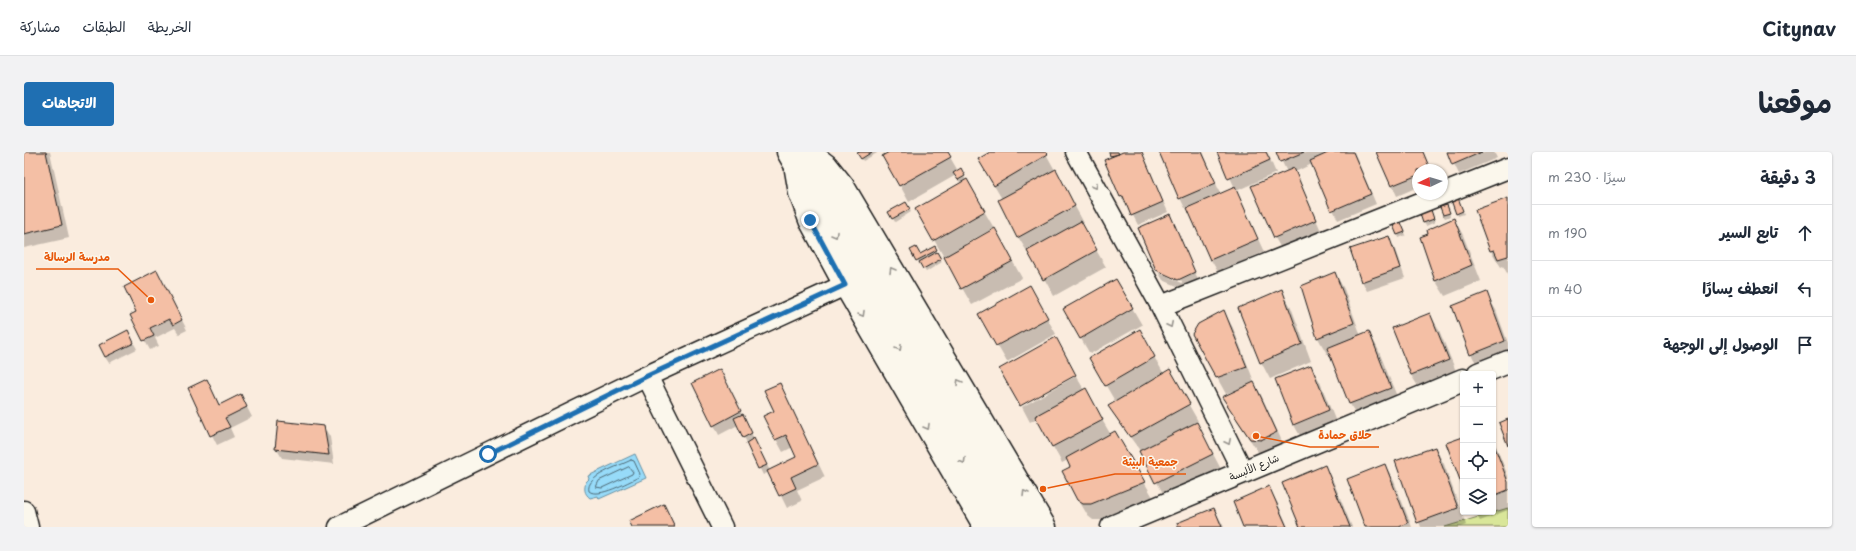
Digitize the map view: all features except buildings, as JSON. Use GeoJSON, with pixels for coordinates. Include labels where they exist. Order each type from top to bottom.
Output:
{"type":"FeatureCollection","features":[{"type":"Feature","properties":{"kind":"main road"},"geometry":{"type":"LineString","coordinates":[[802,156],[800,193],[810,220],[845,285],[985,527]]}},
{"type":"Feature","properties":{"kind":"main road"},"geometry":{"type":"LineString","coordinates":[[802,156],[1001,527]]}},
{"type":"Feature","properties":{"kind":"main road"},"geometry":{"type":"LineString","coordinates":[[802,156],[848,220],[1024,527]]}},
{"type":"Feature","properties":{"kind":"main road"},"geometry":{"type":"LineString","coordinates":[[802,156],[827,166],[842,186],[1045,527]]}},
{"type":"Feature","properties":{"kind":"main road"},"geometry":{"type":"LineString","coordinates":[[1486,371],[1508,362]]}},
{"type":"Feature","properties":{"kind":"main road","name":"شارع الألبسة"},"geometry":{"type":"LineString","coordinates":[[1112,527],[1460,381]]}},
{"type":"Feature","properties":{"kind":"street"},"geometry":{"type":"LineString","coordinates":[[1076,152],[1161,306],[1243,472]]}},
{"type":"Feature","properties":{"kind":"street"},"geometry":{"type":"LineString","coordinates":[[1161,306],[1508,168]]}},
{"type":"Feature","properties":{"kind":"street"},"geometry":{"type":"LineString","coordinates":[[339,527],[647,376],[845,285]]}},
{"type":"Feature","properties":{"kind":"street"},"geometry":{"type":"LineString","coordinates":[[647,376],[722,527]]}},
{"type":"Feature","properties":{"kind":"street"},"geometry":{"type":"LineString","coordinates":[[24,511],[28,527]]}},
{"type":"Feature","properties":{"kind":"green space"},"geometry":{"type":"Polygon","coordinates":[[[1508,508],[1508,527],[1445,527],[1485,515],[1496,515],[1496,512],[1508,508]]]}},
{"type":"Feature","properties":{"kind":"water"},"geometry":{"type":"Polygon","coordinates":[[[635,454],[646,478],[599,499],[598,496],[590,498],[588,496],[585,489],[586,482],[589,479],[588,476],[635,454]]]}},
{"type":"Feature","properties":{"kind":"place","name":"مدرسة الرسالة"},"geometry":{"type":"Point","coordinates":[151,300]}},
{"type":"Feature","properties":{"kind":"place","name":"حلاق حمادة"},"geometry":{"type":"Point","coordinates":[1256,436]}},
{"type":"Feature","properties":{"kind":"place","name":"جمعية البيئة"},"geometry":{"type":"Point","coordinates":[1043,489]}},
{"type":"Feature","properties":{"kind":"route"},"geometry":{"type":"LineString","coordinates":[[488,454],[647,376],[845,285],[810,220]]}}]}
